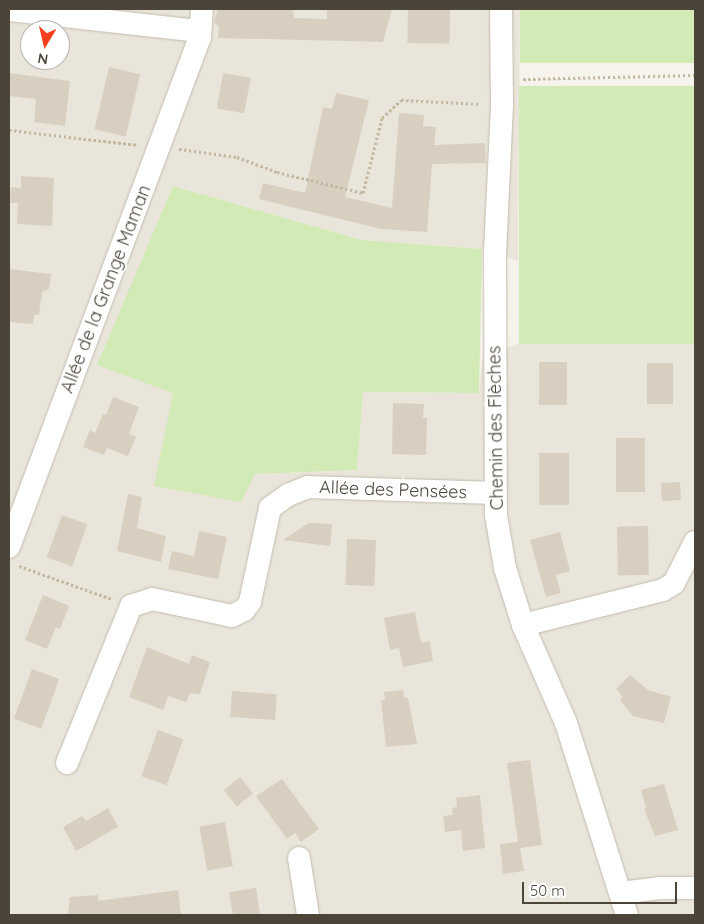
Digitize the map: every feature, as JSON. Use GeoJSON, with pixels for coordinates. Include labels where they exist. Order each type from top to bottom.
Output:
{"type":"FeatureCollection","features":[{"type":"Feature","properties":{"kind":"street","name":"Chemin des Flèches"},"geometry":{"type":"LineString","coordinates":[[501,9],[502,105],[495,251],[494,493],[506,568],[523,624],[566,723],[627,915]]}},
{"type":"Feature","properties":{"kind":"street","name":"Allée de la Grange Maman"},"geometry":{"type":"LineString","coordinates":[[9,10],[201,20],[160,148],[9,547]]}},
{"type":"Feature","properties":{"kind":"street","name":"Allée des Pensées"},"geometry":{"type":"LineString","coordinates":[[131,606],[152,600],[232,616],[244,610],[250,602],[270,508],[288,495],[308,487],[494,493]]}},
{"type":"Feature","properties":{"kind":"street"},"geometry":{"type":"LineString","coordinates":[[523,624],[663,590],[674,582],[695,542]]}},
{"type":"Feature","properties":{"kind":"street"},"geometry":{"type":"LineString","coordinates":[[68,762],[131,606]]}},
{"type":"Feature","properties":{"kind":"street"},"geometry":{"type":"LineString","coordinates":[[299,858],[308,915]]}},
{"type":"Feature","properties":{"kind":"street"},"geometry":{"type":"LineString","coordinates":[[620,893],[660,888],[695,888]]}},
{"type":"Feature","properties":{"kind":"path"},"geometry":{"type":"LineString","coordinates":[[502,80],[695,75]]}},
{"type":"Feature","properties":{"kind":"path"},"geometry":{"type":"LineString","coordinates":[[9,130],[237,157],[277,172],[364,193],[382,118],[401,100],[502,105]]}},
{"type":"Feature","properties":{"kind":"path"},"geometry":{"type":"LineString","coordinates":[[9,563],[131,606]]}},
{"type":"Feature","properties":{"kind":"shaded area"},"geometry":{"type":"Polygon","coordinates":[[[9,9],[520,9],[518,261],[482,249],[362,240],[173,186],[173,393],[255,474],[357,470],[363,392],[479,393],[482,359],[516,344],[695,344],[695,915],[9,915],[9,9]]]}},
{"type":"Feature","properties":{"kind":"green space"},"geometry":{"type":"Polygon","coordinates":[[[520,9],[695,9],[695,63],[520,63],[520,9]]]}},
{"type":"Feature","properties":{"kind":"green space"},"geometry":{"type":"Polygon","coordinates":[[[519,86],[695,86],[695,344],[519,344],[519,86]]]}},
{"type":"Feature","properties":{"kind":"green space"},"geometry":{"type":"Polygon","coordinates":[[[173,186],[362,240],[482,249],[479,393],[363,392],[357,470],[255,474],[241,502],[154,486],[173,393],[97,365],[173,186]]]}},
{"type":"Feature","properties":{"kind":"building"},"geometry":{"type":"Polygon","coordinates":[[[218,9],[293,9],[294,18],[327,19],[327,9],[392,9],[383,42],[218,38],[219,27],[214,22],[218,9]]]}},
{"type":"Feature","properties":{"kind":"building"},"geometry":{"type":"Polygon","coordinates":[[[408,9],[450,10],[449,44],[407,43],[408,9]]]}},
{"type":"Feature","properties":{"kind":"building"},"geometry":{"type":"Polygon","coordinates":[[[109,67],[140,74],[126,137],[95,129],[109,67]]]}},
{"type":"Feature","properties":{"kind":"building"},"geometry":{"type":"Polygon","coordinates":[[[9,73],[70,81],[65,126],[34,122],[36,99],[9,96],[9,73]]]}},
{"type":"Feature","properties":{"kind":"building"},"geometry":{"type":"Polygon","coordinates":[[[223,73],[251,78],[244,113],[217,108],[223,73]]]}},
{"type":"Feature","properties":{"kind":"building"},"geometry":{"type":"Polygon","coordinates":[[[336,93],[369,100],[345,197],[392,208],[399,113],[424,115],[423,126],[436,127],[434,145],[485,143],[486,163],[432,164],[427,232],[381,229],[259,199],[263,183],[305,193],[323,107],[332,109],[336,93]]]}},
{"type":"Feature","properties":{"kind":"building"},"geometry":{"type":"Polygon","coordinates":[[[21,176],[54,178],[52,226],[17,224],[18,203],[10,203],[11,187],[21,188],[21,176]]]}},
{"type":"Feature","properties":{"kind":"building"},"geometry":{"type":"Polygon","coordinates":[[[9,269],[51,274],[49,289],[42,292],[39,315],[34,315],[33,324],[10,322],[9,269]]]}},
{"type":"Feature","properties":{"kind":"building"},"geometry":{"type":"Polygon","coordinates":[[[539,362],[567,362],[567,405],[539,405],[539,362]]]}},
{"type":"Feature","properties":{"kind":"building"},"geometry":{"type":"Polygon","coordinates":[[[647,363],[673,363],[673,404],[647,404],[647,363]]]}},
{"type":"Feature","properties":{"kind":"building"},"geometry":{"type":"Polygon","coordinates":[[[113,397],[139,407],[129,434],[136,437],[128,456],[107,448],[104,455],[83,447],[90,430],[95,433],[103,414],[106,415],[113,397]]]}},
{"type":"Feature","properties":{"kind":"building"},"geometry":{"type":"Polygon","coordinates":[[[393,403],[424,404],[423,418],[427,418],[426,455],[392,454],[393,403]]]}},
{"type":"Feature","properties":{"kind":"building"},"geometry":{"type":"Polygon","coordinates":[[[616,438],[645,438],[645,492],[616,492],[616,438]]]}},
{"type":"Feature","properties":{"kind":"building"},"geometry":{"type":"Polygon","coordinates":[[[539,453],[569,453],[569,505],[539,505],[539,453]]]}},
{"type":"Feature","properties":{"kind":"building"},"geometry":{"type":"Polygon","coordinates":[[[680,482],[681,500],[662,501],[661,483],[680,482]]]}},
{"type":"Feature","properties":{"kind":"building"},"geometry":{"type":"Polygon","coordinates":[[[128,494],[142,497],[137,528],[166,536],[161,562],[117,551],[128,494]]]}},
{"type":"Feature","properties":{"kind":"building"},"geometry":{"type":"Polygon","coordinates":[[[62,515],[87,524],[72,567],[47,557],[62,515]]]}},
{"type":"Feature","properties":{"kind":"building"},"geometry":{"type":"Polygon","coordinates":[[[309,523],[332,524],[330,546],[283,540],[309,523]]]}},
{"type":"Feature","properties":{"kind":"building"},"geometry":{"type":"Polygon","coordinates":[[[648,526],[649,575],[618,576],[617,527],[648,526]]]}},
{"type":"Feature","properties":{"kind":"building"},"geometry":{"type":"Polygon","coordinates":[[[199,531],[227,537],[218,579],[168,569],[172,551],[194,556],[199,531]]]}},
{"type":"Feature","properties":{"kind":"building"},"geometry":{"type":"Polygon","coordinates":[[[560,532],[570,571],[556,575],[561,593],[546,597],[530,540],[560,532]]]}},
{"type":"Feature","properties":{"kind":"building"},"geometry":{"type":"Polygon","coordinates":[[[347,539],[376,540],[374,586],[345,585],[347,539]]]}},
{"type":"Feature","properties":{"kind":"building"},"geometry":{"type":"Polygon","coordinates":[[[43,595],[69,606],[60,629],[56,627],[47,649],[25,640],[43,595]]]}},
{"type":"Feature","properties":{"kind":"building"},"geometry":{"type":"Polygon","coordinates":[[[415,612],[421,643],[430,641],[433,661],[403,667],[399,648],[390,650],[384,618],[415,612]]]}},
{"type":"Feature","properties":{"kind":"building"},"geometry":{"type":"Polygon","coordinates":[[[147,647],[189,664],[192,655],[210,662],[200,694],[190,693],[186,702],[168,696],[163,710],[129,697],[147,647]]]}},
{"type":"Feature","properties":{"kind":"building"},"geometry":{"type":"Polygon","coordinates":[[[32,669],[59,679],[41,729],[14,719],[32,669]]]}},
{"type":"Feature","properties":{"kind":"building"},"geometry":{"type":"Polygon","coordinates":[[[630,675],[648,690],[671,697],[664,723],[633,716],[620,700],[623,697],[616,689],[630,675]]]}},
{"type":"Feature","properties":{"kind":"building"},"geometry":{"type":"Polygon","coordinates":[[[403,690],[404,698],[408,698],[417,744],[386,747],[381,701],[385,700],[384,692],[403,690]]]}},
{"type":"Feature","properties":{"kind":"building"},"geometry":{"type":"Polygon","coordinates":[[[232,691],[277,694],[275,720],[230,717],[232,691]]]}},
{"type":"Feature","properties":{"kind":"building"},"geometry":{"type":"Polygon","coordinates":[[[158,730],[183,739],[167,785],[141,776],[158,730]]]}},
{"type":"Feature","properties":{"kind":"building"},"geometry":{"type":"Polygon","coordinates":[[[530,760],[542,845],[520,848],[524,871],[503,874],[500,844],[518,842],[507,763],[530,760]]]}},
{"type":"Feature","properties":{"kind":"building"},"geometry":{"type":"Polygon","coordinates":[[[240,777],[253,793],[237,807],[224,790],[240,777]]]}},
{"type":"Feature","properties":{"kind":"building"},"geometry":{"type":"Polygon","coordinates":[[[282,779],[319,829],[301,842],[295,833],[287,839],[256,796],[282,779]]]}},
{"type":"Feature","properties":{"kind":"building"},"geometry":{"type":"Polygon","coordinates":[[[664,784],[678,830],[655,836],[644,809],[646,808],[641,790],[664,784]]]}},
{"type":"Feature","properties":{"kind":"building"},"geometry":{"type":"Polygon","coordinates":[[[480,795],[485,848],[463,851],[461,830],[445,832],[443,816],[453,815],[452,808],[457,807],[456,798],[480,795]]]}},
{"type":"Feature","properties":{"kind":"building"},"geometry":{"type":"Polygon","coordinates":[[[108,808],[118,827],[76,851],[63,827],[82,816],[86,821],[108,808]]]}},
{"type":"Feature","properties":{"kind":"building"},"geometry":{"type":"Polygon","coordinates":[[[225,822],[233,866],[207,871],[199,827],[225,822]]]}},
{"type":"Feature","properties":{"kind":"building"},"geometry":{"type":"Polygon","coordinates":[[[256,888],[260,915],[233,915],[229,892],[256,888]]]}},
{"type":"Feature","properties":{"kind":"building"},"geometry":{"type":"Polygon","coordinates":[[[178,890],[181,915],[68,915],[70,897],[98,895],[98,901],[178,890]]]}}]}
